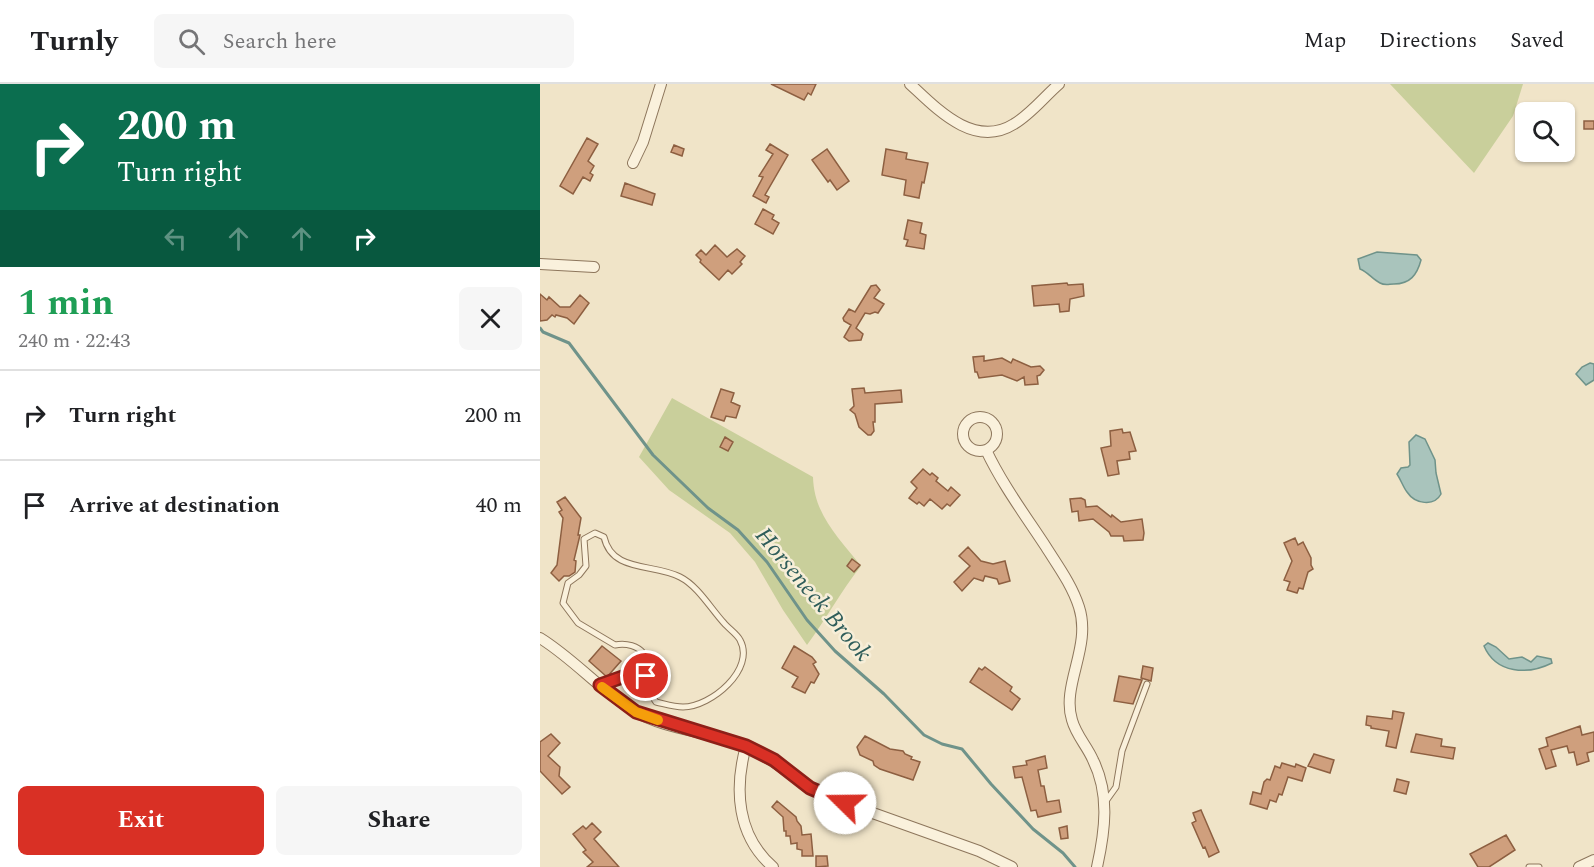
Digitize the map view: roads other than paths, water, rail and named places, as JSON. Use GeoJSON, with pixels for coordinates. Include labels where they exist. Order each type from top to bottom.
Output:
{"type":"FeatureCollection","features":[{"type":"Feature","properties":{"kind":"street"},"geometry":{"type":"LineString","coordinates":[[633,163],[643,142],[661,84]]}},
{"type":"Feature","properties":{"kind":"street"},"geometry":{"type":"LineString","coordinates":[[910,84],[944,115],[958,124],[983,132],[996,131],[1013,125],[1059,84]]}},
{"type":"Feature","properties":{"kind":"street"},"geometry":{"type":"LineString","coordinates":[[540,264],[594,267]]}},
{"type":"Feature","properties":{"kind":"street"},"geometry":{"type":"LineString","coordinates":[[986,450],[998,474],[1067,580],[1080,608],[1084,637],[1070,694],[1071,717],[1077,734],[1101,776],[1105,803],[1097,867]]}},
{"type":"Feature","properties":{"kind":"street"},"geometry":{"type":"LineString","coordinates":[[540,638],[555,647],[636,712],[746,746],[774,760],[810,788],[828,797],[979,851],[1012,867]]}},
{"type":"Feature","properties":{"kind":"street"},"geometry":{"type":"LineString","coordinates":[[746,746],[740,789],[742,823],[756,850],[772,867]]}},
{"type":"Feature","properties":{"kind":"street"},"geometry":{"type":"LineString","coordinates":[[1579,867],[1594,860]]}},
{"type":"Feature","properties":{"kind":"lane"},"geometry":{"type":"LineString","coordinates":[[600,685],[628,675],[642,681],[656,702],[684,707],[698,704],[730,683],[742,666],[745,652],[740,638],[681,577],[640,567],[612,556],[606,549],[604,537],[595,533],[584,539],[586,566],[568,584],[563,603],[578,623],[615,645],[636,646],[643,652],[648,662],[646,676],[642,681]]}},
{"type":"Feature","properties":{"kind":"lane"},"geometry":{"type":"LineString","coordinates":[[1105,803],[1116,787],[1122,751],[1147,684]]}},
{"type":"Feature","properties":{"kind":"lane"},"geometry":{"type":"LineString","coordinates":[[1529,867],[1539,867]]}},
{"type":"Feature","properties":{"kind":"water"},"geometry":{"type":"Polygon","coordinates":[[[1377,252],[1417,255],[1421,260],[1415,274],[1409,280],[1400,284],[1384,284],[1360,269],[1358,259],[1377,252]]]}},
{"type":"Feature","properties":{"kind":"water"},"geometry":{"type":"Polygon","coordinates":[[[1590,363],[1594,364],[1594,380],[1586,385],[1576,374],[1590,363]]]}},
{"type":"Feature","properties":{"kind":"water"},"geometry":{"type":"Polygon","coordinates":[[[1416,435],[1425,439],[1435,460],[1441,494],[1434,501],[1419,501],[1410,496],[1397,474],[1401,468],[1410,465],[1409,442],[1416,435]]]}},
{"type":"Feature","properties":{"kind":"water"},"geometry":{"type":"Polygon","coordinates":[[[1488,643],[1509,659],[1522,657],[1531,662],[1537,656],[1551,659],[1552,663],[1533,669],[1513,670],[1496,662],[1489,655],[1484,646],[1488,643]]]}},
{"type":"Feature","properties":{"kind":"waterway","name":"Horseneck Brook"},"geometry":{"type":"LineString","coordinates":[[540,328],[543,332],[569,343],[653,455],[708,508],[738,530],[767,562],[807,620],[835,651],[884,694],[924,735],[942,744],[962,749],[1033,829],[1063,853],[1075,867]]}}]}
